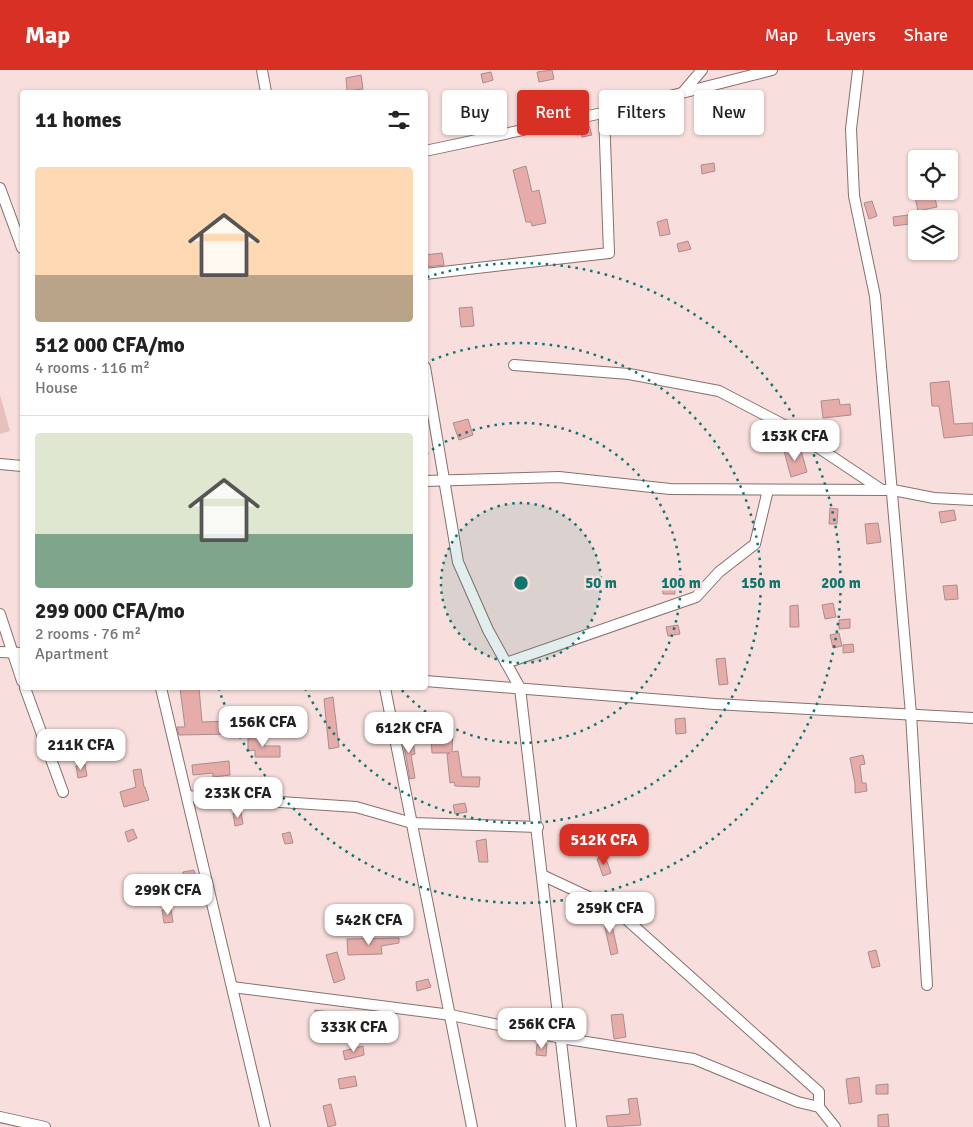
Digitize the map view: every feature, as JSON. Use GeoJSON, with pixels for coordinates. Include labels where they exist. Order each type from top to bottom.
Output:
{"type":"FeatureCollection","features":[{"type":"Feature","properties":{"kind":"street"},"geometry":{"type":"LineString","coordinates":[[262,70],[266,90]]}},
{"type":"Feature","properties":{"kind":"street"},"geometry":{"type":"LineString","coordinates":[[684,91],[702,70]]}},
{"type":"Feature","properties":{"kind":"street"},"geometry":{"type":"LineString","coordinates":[[684,91],[772,70]]}},
{"type":"Feature","properties":{"kind":"street"},"geometry":{"type":"LineString","coordinates":[[858,70],[851,129],[854,196],[875,296],[888,490],[911,714],[927,985]]}},
{"type":"Feature","properties":{"kind":"street"},"geometry":{"type":"LineString","coordinates":[[428,150],[599,114]]}},
{"type":"Feature","properties":{"kind":"street"},"geometry":{"type":"LineString","coordinates":[[428,274],[609,253],[605,135]]}},
{"type":"Feature","properties":{"kind":"street"},"geometry":{"type":"LineString","coordinates":[[0,188],[20,243]]}},
{"type":"Feature","properties":{"kind":"street"},"geometry":{"type":"LineString","coordinates":[[514,365],[629,374],[719,391],[786,426],[888,490]]}},
{"type":"Feature","properties":{"kind":"street"},"geometry":{"type":"LineString","coordinates":[[428,386],[458,562],[488,630],[520,688],[544,876],[571,1127]]}},
{"type":"Feature","properties":{"kind":"street"},"geometry":{"type":"LineString","coordinates":[[0,464],[20,466]]}},
{"type":"Feature","properties":{"kind":"street"},"geometry":{"type":"LineString","coordinates":[[428,481],[559,477],[670,489],[888,490],[934,498],[973,500]]}},
{"type":"Feature","properties":{"kind":"street"},"geometry":{"type":"LineString","coordinates":[[506,663],[696,597],[719,572],[755,544],[768,490]]}},
{"type":"Feature","properties":{"kind":"street"},"geometry":{"type":"LineString","coordinates":[[0,614],[17,653],[20,670]]}},
{"type":"Feature","properties":{"kind":"street"},"geometry":{"type":"LineString","coordinates":[[0,652],[17,653]]}},
{"type":"Feature","properties":{"kind":"street"},"geometry":{"type":"LineString","coordinates":[[428,681],[715,704],[973,718]]}},
{"type":"Feature","properties":{"kind":"street"},"geometry":{"type":"LineString","coordinates":[[26,690],[63,792]]}},
{"type":"Feature","properties":{"kind":"street"},"geometry":{"type":"LineString","coordinates":[[161,690],[265,1127]]}},
{"type":"Feature","properties":{"kind":"street"},"geometry":{"type":"LineString","coordinates":[[385,690],[472,1127]]}},
{"type":"Feature","properties":{"kind":"street"},"geometry":{"type":"LineString","coordinates":[[187,796],[356,807],[412,823],[538,827]]}},
{"type":"Feature","properties":{"kind":"street"},"geometry":{"type":"LineString","coordinates":[[544,876],[606,905],[626,919],[819,1092],[819,1107]]}},
{"type":"Feature","properties":{"kind":"street"},"geometry":{"type":"LineString","coordinates":[[232,987],[451,1016],[561,1038],[694,1059],[798,1102],[819,1107],[835,1127]]}},
{"type":"Feature","properties":{"kind":"street"},"geometry":{"type":"LineString","coordinates":[[0,1117],[45,1127]]}},
{"type":"Feature","properties":{"kind":"shaded area"},"geometry":{"type":"Polygon","coordinates":[[[0,395],[10,431],[0,434],[0,395]]]}},
{"type":"Feature","properties":{"kind":"building"},"geometry":{"type":"Polygon","coordinates":[[[552,70],[554,79],[539,82],[537,72],[552,70]]]}},
{"type":"Feature","properties":{"kind":"building"},"geometry":{"type":"Polygon","coordinates":[[[491,72],[493,80],[483,83],[481,74],[491,72]]]}},
{"type":"Feature","properties":{"kind":"building"},"geometry":{"type":"Polygon","coordinates":[[[361,75],[363,89],[347,90],[346,78],[361,75]]]}},
{"type":"Feature","properties":{"kind":"building"},"geometry":{"type":"Polygon","coordinates":[[[589,126],[592,135],[582,137],[582,135],[589,135],[589,126]]]}},
{"type":"Feature","properties":{"kind":"building"},"geometry":{"type":"Polygon","coordinates":[[[714,163],[715,171],[702,174],[701,165],[714,163]]]}},
{"type":"Feature","properties":{"kind":"building"},"geometry":{"type":"Polygon","coordinates":[[[526,166],[532,192],[539,190],[546,223],[532,226],[531,222],[526,222],[513,170],[526,166]]]}},
{"type":"Feature","properties":{"kind":"building"},"geometry":{"type":"Polygon","coordinates":[[[916,200],[936,200],[937,207],[918,210],[916,200]]]}},
{"type":"Feature","properties":{"kind":"building"},"geometry":{"type":"Polygon","coordinates":[[[872,201],[877,216],[869,219],[864,203],[872,201]]]}},
{"type":"Feature","properties":{"kind":"building"},"geometry":{"type":"Polygon","coordinates":[[[908,215],[908,224],[894,226],[893,217],[908,215]]]}},
{"type":"Feature","properties":{"kind":"building"},"geometry":{"type":"Polygon","coordinates":[[[667,219],[670,234],[660,236],[657,222],[667,219]]]}},
{"type":"Feature","properties":{"kind":"building"},"geometry":{"type":"Polygon","coordinates":[[[688,241],[691,249],[679,252],[677,244],[688,241]]]}},
{"type":"Feature","properties":{"kind":"building"},"geometry":{"type":"Polygon","coordinates":[[[442,253],[444,265],[428,267],[428,255],[442,253]]]}},
{"type":"Feature","properties":{"kind":"building"},"geometry":{"type":"Polygon","coordinates":[[[472,307],[474,326],[461,327],[459,308],[472,307]]]}},
{"type":"Feature","properties":{"kind":"building"},"geometry":{"type":"Polygon","coordinates":[[[949,381],[954,424],[973,423],[973,435],[944,438],[939,406],[932,406],[930,383],[949,381]]]}},
{"type":"Feature","properties":{"kind":"building"},"geometry":{"type":"Polygon","coordinates":[[[839,399],[840,405],[850,404],[851,415],[823,418],[821,401],[839,399]]]}},
{"type":"Feature","properties":{"kind":"building"},"geometry":{"type":"Polygon","coordinates":[[[468,419],[473,435],[459,440],[453,423],[468,419]]]}},
{"type":"Feature","properties":{"kind":"building"},"geometry":{"type":"Polygon","coordinates":[[[800,447],[807,472],[791,477],[784,451],[800,447]]]}},
{"type":"Feature","properties":{"kind":"building"},"geometry":{"type":"Polygon","coordinates":[[[830,508],[838,509],[837,524],[829,524],[830,508]]]}},
{"type":"Feature","properties":{"kind":"building"},"geometry":{"type":"Polygon","coordinates":[[[954,510],[956,520],[941,523],[939,512],[954,510]]]}},
{"type":"Feature","properties":{"kind":"building"},"geometry":{"type":"Polygon","coordinates":[[[878,523],[881,542],[867,544],[865,524],[878,523]]]}},
{"type":"Feature","properties":{"kind":"building"},"geometry":{"type":"Polygon","coordinates":[[[662,578],[674,578],[675,594],[663,594],[662,578]]]}},
{"type":"Feature","properties":{"kind":"building"},"geometry":{"type":"Polygon","coordinates":[[[957,585],[958,599],[945,600],[943,586],[957,585]]]}},
{"type":"Feature","properties":{"kind":"building"},"geometry":{"type":"Polygon","coordinates":[[[833,603],[836,617],[825,619],[822,605],[833,603]]]}},
{"type":"Feature","properties":{"kind":"building"},"geometry":{"type":"Polygon","coordinates":[[[798,605],[799,627],[790,627],[790,606],[798,605]]]}},
{"type":"Feature","properties":{"kind":"building"},"geometry":{"type":"Polygon","coordinates":[[[850,619],[850,628],[839,629],[839,620],[850,619]]]}},
{"type":"Feature","properties":{"kind":"building"},"geometry":{"type":"Polygon","coordinates":[[[678,625],[680,634],[668,636],[666,627],[678,625]]]}},
{"type":"Feature","properties":{"kind":"building"},"geometry":{"type":"Polygon","coordinates":[[[839,633],[842,646],[833,648],[830,635],[839,633]]]}},
{"type":"Feature","properties":{"kind":"building"},"geometry":{"type":"Polygon","coordinates":[[[853,644],[854,652],[843,653],[843,645],[853,644]]]}},
{"type":"Feature","properties":{"kind":"building"},"geometry":{"type":"Polygon","coordinates":[[[725,658],[728,684],[719,685],[716,659],[725,658]]]}},
{"type":"Feature","properties":{"kind":"building"},"geometry":{"type":"Polygon","coordinates":[[[180,690],[199,690],[202,722],[233,721],[233,734],[179,735],[177,727],[185,727],[180,690]]]}},
{"type":"Feature","properties":{"kind":"building"},"geometry":{"type":"Polygon","coordinates":[[[333,697],[339,747],[329,749],[324,699],[333,697]]]}},
{"type":"Feature","properties":{"kind":"building"},"geometry":{"type":"Polygon","coordinates":[[[685,718],[686,733],[676,734],[675,719],[685,718]]]}},
{"type":"Feature","properties":{"kind":"building"},"geometry":{"type":"Polygon","coordinates":[[[425,727],[453,728],[452,752],[458,751],[462,777],[480,777],[479,787],[455,786],[454,782],[450,783],[447,754],[450,753],[432,753],[431,736],[425,735],[425,727]]]}},
{"type":"Feature","properties":{"kind":"building"},"geometry":{"type":"Polygon","coordinates":[[[412,735],[415,754],[411,755],[415,778],[410,779],[402,736],[412,735]]]}},
{"type":"Feature","properties":{"kind":"building"},"geometry":{"type":"Polygon","coordinates":[[[264,737],[264,746],[280,746],[280,757],[255,757],[255,750],[248,751],[248,738],[264,737]]]}},
{"type":"Feature","properties":{"kind":"building"},"geometry":{"type":"Polygon","coordinates":[[[863,755],[865,764],[860,765],[862,783],[866,783],[867,791],[855,793],[850,758],[863,755]]]}},
{"type":"Feature","properties":{"kind":"building"},"geometry":{"type":"Polygon","coordinates":[[[229,761],[230,775],[213,777],[213,773],[193,775],[192,765],[229,761]]]}},
{"type":"Feature","properties":{"kind":"building"},"geometry":{"type":"Polygon","coordinates":[[[85,764],[87,776],[78,778],[76,766],[85,764]]]}},
{"type":"Feature","properties":{"kind":"building"},"geometry":{"type":"Polygon","coordinates":[[[141,769],[144,787],[149,800],[124,807],[120,792],[136,787],[133,770],[141,769]]]}},
{"type":"Feature","properties":{"kind":"building"},"geometry":{"type":"Polygon","coordinates":[[[248,777],[254,785],[245,791],[240,782],[248,777]]]}},
{"type":"Feature","properties":{"kind":"building"},"geometry":{"type":"Polygon","coordinates":[[[465,803],[467,812],[455,814],[453,805],[465,803]]]}},
{"type":"Feature","properties":{"kind":"building"},"geometry":{"type":"Polygon","coordinates":[[[241,812],[243,824],[235,826],[233,813],[241,812]]]}},
{"type":"Feature","properties":{"kind":"building"},"geometry":{"type":"Polygon","coordinates":[[[133,829],[137,838],[128,842],[125,832],[133,829]]]}},
{"type":"Feature","properties":{"kind":"building"},"geometry":{"type":"Polygon","coordinates":[[[290,832],[293,843],[285,844],[282,834],[290,832]]]}},
{"type":"Feature","properties":{"kind":"building"},"geometry":{"type":"Polygon","coordinates":[[[486,839],[488,862],[479,862],[476,841],[486,839]]]}},
{"type":"Feature","properties":{"kind":"building"},"geometry":{"type":"Polygon","coordinates":[[[605,856],[611,873],[603,876],[597,859],[605,856]]]}},
{"type":"Feature","properties":{"kind":"building"},"geometry":{"type":"Polygon","coordinates":[[[194,870],[199,890],[185,892],[183,872],[194,870]]]}},
{"type":"Feature","properties":{"kind":"building"},"geometry":{"type":"Polygon","coordinates":[[[171,909],[173,922],[164,923],[162,910],[171,909]]]}},
{"type":"Feature","properties":{"kind":"building"},"geometry":{"type":"Polygon","coordinates":[[[605,913],[610,916],[618,953],[611,955],[602,914],[605,913]]]}},
{"type":"Feature","properties":{"kind":"building"},"geometry":{"type":"Polygon","coordinates":[[[399,938],[399,943],[381,946],[382,954],[348,955],[347,939],[399,938]]]}},
{"type":"Feature","properties":{"kind":"building"},"geometry":{"type":"Polygon","coordinates":[[[876,950],[880,966],[872,968],[868,952],[876,950]]]}},
{"type":"Feature","properties":{"kind":"building"},"geometry":{"type":"Polygon","coordinates":[[[337,952],[345,979],[334,983],[326,955],[337,952]]]}},
{"type":"Feature","properties":{"kind":"building"},"geometry":{"type":"Polygon","coordinates":[[[428,979],[431,987],[417,991],[416,982],[428,979]]]}},
{"type":"Feature","properties":{"kind":"building"},"geometry":{"type":"Polygon","coordinates":[[[315,1010],[343,1014],[340,1036],[331,1037],[329,1022],[315,1021],[315,1010]]]}},
{"type":"Feature","properties":{"kind":"building"},"geometry":{"type":"Polygon","coordinates":[[[623,1014],[626,1037],[614,1039],[611,1015],[623,1014]]]}},
{"type":"Feature","properties":{"kind":"building"},"geometry":{"type":"Polygon","coordinates":[[[537,1044],[547,1044],[546,1056],[536,1055],[537,1044]]]}},
{"type":"Feature","properties":{"kind":"building"},"geometry":{"type":"Polygon","coordinates":[[[363,1046],[364,1055],[345,1060],[343,1051],[363,1046]]]}},
{"type":"Feature","properties":{"kind":"building"},"geometry":{"type":"Polygon","coordinates":[[[355,1076],[357,1086],[340,1089],[338,1079],[355,1076]]]}},
{"type":"Feature","properties":{"kind":"building"},"geometry":{"type":"Polygon","coordinates":[[[859,1077],[862,1102],[849,1104],[846,1079],[859,1077]]]}},
{"type":"Feature","properties":{"kind":"building"},"geometry":{"type":"Polygon","coordinates":[[[888,1084],[888,1094],[876,1094],[876,1085],[888,1084]]]}},
{"type":"Feature","properties":{"kind":"building"},"geometry":{"type":"Polygon","coordinates":[[[637,1098],[641,1125],[608,1127],[606,1116],[630,1114],[628,1099],[637,1098]]]}},
{"type":"Feature","properties":{"kind":"building"},"geometry":{"type":"Polygon","coordinates":[[[331,1104],[336,1125],[328,1127],[323,1106],[331,1104]]]}},
{"type":"Feature","properties":{"kind":"building"},"geometry":{"type":"Polygon","coordinates":[[[888,1114],[889,1127],[878,1127],[878,1115],[888,1114]]]}}]}
